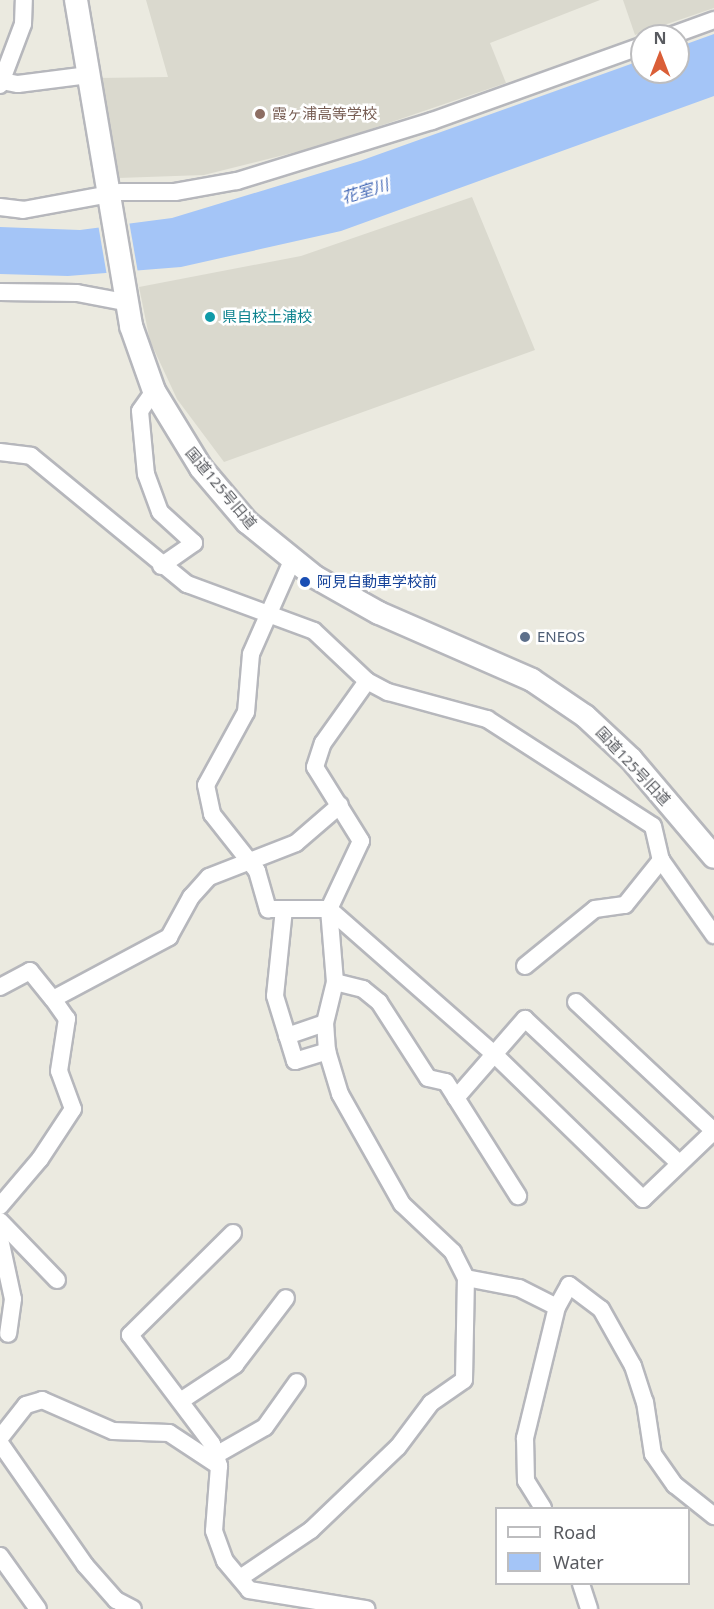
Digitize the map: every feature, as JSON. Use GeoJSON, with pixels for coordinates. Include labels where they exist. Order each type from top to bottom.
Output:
{"type":"FeatureCollection","features":[{"type":"Feature","properties":{"kind":"street"},"geometry":{"type":"LineString","coordinates":[[24,0],[23,24],[1,83],[18,84],[88,75]]}},
{"type":"Feature","properties":{"kind":"street","name":"国道125号旧道"},"geometry":{"type":"LineString","coordinates":[[76,0],[124,293],[154,391],[201,468],[248,522],[292,561],[380,613],[497,663],[562,698],[607,735],[714,857]]}},
{"type":"Feature","properties":{"kind":"street"},"geometry":{"type":"LineString","coordinates":[[690,29],[714,20]]}},
{"type":"Feature","properties":{"kind":"street"},"geometry":{"type":"LineString","coordinates":[[0,207],[23,210],[191,191],[276,171],[630,50]]}},
{"type":"Feature","properties":{"kind":"street"},"geometry":{"type":"LineString","coordinates":[[0,292],[124,293]]}},
{"type":"Feature","properties":{"kind":"street"},"geometry":{"type":"LineString","coordinates":[[154,391],[140,411],[146,474],[160,512],[194,543],[161,566]]}},
{"type":"Feature","properties":{"kind":"street"},"geometry":{"type":"LineString","coordinates":[[0,452],[31,456],[161,566],[198,589],[271,612],[314,631],[367,681],[412,701],[487,719],[652,826],[661,860],[714,935]]}},
{"type":"Feature","properties":{"kind":"street"},"geometry":{"type":"LineString","coordinates":[[292,561],[251,654],[246,712],[206,785],[212,814],[257,871],[268,909],[329,909],[494,1054],[643,1199],[713,1130],[576,1002]]}},
{"type":"Feature","properties":{"kind":"street"},"geometry":{"type":"LineString","coordinates":[[240,1578],[311,1530],[398,1447],[431,1403],[464,1380],[466,1278],[453,1252],[402,1204],[340,1094],[327,1051],[326,1023],[335,982],[329,909],[361,841],[315,767],[323,743],[367,681]]}},
{"type":"Feature","properties":{"kind":"street"},"geometry":{"type":"LineString","coordinates":[[652,826],[668,802]]}},
{"type":"Feature","properties":{"kind":"street"},"geometry":{"type":"LineString","coordinates":[[53,999],[169,937],[209,877],[315,832],[340,806]]}},
{"type":"Feature","properties":{"kind":"street"},"geometry":{"type":"LineString","coordinates":[[525,966],[595,909],[624,905],[661,860]]}},
{"type":"Feature","properties":{"kind":"street"},"geometry":{"type":"LineString","coordinates":[[284,909],[276,996],[294,1061],[327,1051]]}},
{"type":"Feature","properties":{"kind":"street"},"geometry":{"type":"LineString","coordinates":[[0,987],[30,971],[67,1019],[59,1071],[73,1109],[40,1159],[0,1206]]}},
{"type":"Feature","properties":{"kind":"street"},"geometry":{"type":"LineString","coordinates":[[335,982],[363,989],[379,1002],[428,1077],[446,1082],[518,1196]]}},
{"type":"Feature","properties":{"kind":"street"},"geometry":{"type":"LineString","coordinates":[[456,1098],[525,1019],[679,1163]]}},
{"type":"Feature","properties":{"kind":"street"},"geometry":{"type":"LineString","coordinates":[[287,1036],[326,1023]]}},
{"type":"Feature","properties":{"kind":"street"},"geometry":{"type":"LineString","coordinates":[[0,1221],[57,1280]]}},
{"type":"Feature","properties":{"kind":"street"},"geometry":{"type":"LineString","coordinates":[[233,1233],[130,1335],[202,1424],[217,1460],[214,1531],[225,1560],[249,1590],[366,1609]]}},
{"type":"Feature","properties":{"kind":"street"},"geometry":{"type":"LineString","coordinates":[[0,1239],[13,1299],[8,1334]]}},
{"type":"Feature","properties":{"kind":"street"},"geometry":{"type":"LineString","coordinates":[[466,1278],[519,1288],[557,1307]]}},
{"type":"Feature","properties":{"kind":"street"},"geometry":{"type":"LineString","coordinates":[[542,1507],[526,1481],[525,1438],[557,1307],[569,1285],[601,1309],[633,1366],[645,1402],[653,1454],[675,1485],[714,1516]]}},
{"type":"Feature","properties":{"kind":"street"},"geometry":{"type":"LineString","coordinates":[[182,1400],[235,1365],[286,1298]]}},
{"type":"Feature","properties":{"kind":"street"},"geometry":{"type":"LineString","coordinates":[[217,1460],[265,1427],[297,1382]]}},
{"type":"Feature","properties":{"kind":"street"},"geometry":{"type":"LineString","coordinates":[[133,1609],[116,1600],[85,1565],[0,1441],[26,1405],[42,1400],[113,1431],[169,1433],[217,1460]]}},
{"type":"Feature","properties":{"kind":"street"},"geometry":{"type":"LineString","coordinates":[[0,1556],[38,1609]]}},
{"type":"Feature","properties":{"kind":"street"},"geometry":{"type":"LineString","coordinates":[[581,1585],[589,1609]]}},
{"type":"Feature","properties":{"kind":"shaded area","name":"霞ヶ浦高等学校"},"geometry":{"type":"Polygon","coordinates":[[[146,0],[600,0],[490,43],[506,83],[324,145],[204,175],[118,178],[98,78],[168,77],[146,0]]]}},
{"type":"Feature","properties":{"kind":"shaded area"},"geometry":{"type":"Polygon","coordinates":[[[623,0],[714,0],[714,8],[667,24],[631,24],[623,0]]]}},
{"type":"Feature","properties":{"kind":"shaded area"},"geometry":{"type":"Polygon","coordinates":[[[472,197],[535,350],[224,462],[177,399],[150,341],[139,287],[301,256],[472,197]]]}},
{"type":"Feature","properties":{"kind":"water","name":"花室川"},"geometry":{"type":"Polygon","coordinates":[[[714,34],[714,96],[341,231],[181,267],[68,276],[0,274],[0,227],[80,230],[172,218],[360,161],[630,64],[630,84],[690,84],[690,43],[714,34]]]}},
{"type":"Feature","properties":{"kind":"pier"},"geometry":{"type":"Polygon","coordinates":[[[129,221],[138,273],[107,276],[98,224],[129,221]]]}},
{"type":"Feature","properties":{"kind":"place","name":"霞ヶ浦高等学校"},"geometry":{"type":"Point","coordinates":[260,114]}},
{"type":"Feature","properties":{"kind":"place","name":"県自校土浦校"},"geometry":{"type":"Point","coordinates":[210,317]}},
{"type":"Feature","properties":{"kind":"place","name":"阿見自動車学校前"},"geometry":{"type":"Point","coordinates":[305,582]}},
{"type":"Feature","properties":{"kind":"place","name":"ENEOS"},"geometry":{"type":"Point","coordinates":[525,637]}}]}
